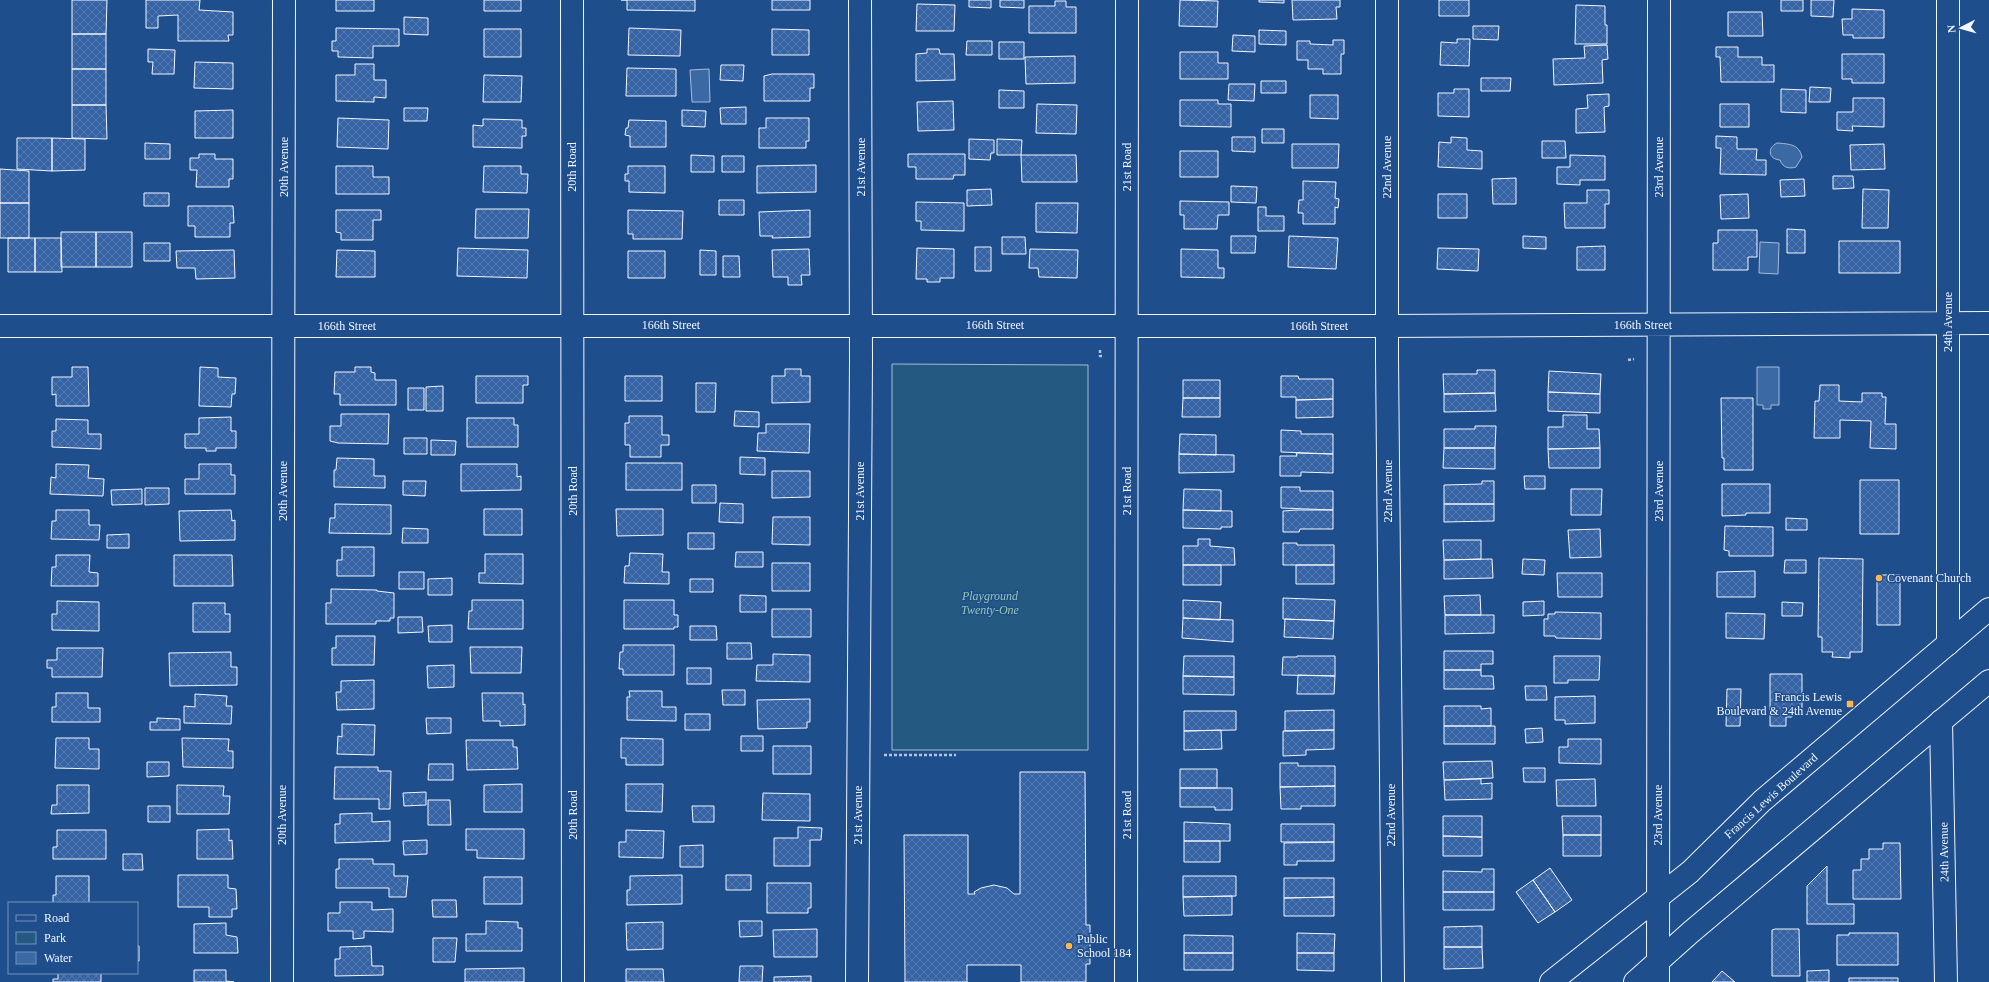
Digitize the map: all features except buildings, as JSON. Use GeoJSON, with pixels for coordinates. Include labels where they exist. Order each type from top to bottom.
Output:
{"type":"FeatureCollection","features":[{"type":"Feature","properties":{"kind":"street","name":"20th Avenue"},"geometry":{"type":"LineString","coordinates":[[282,982],[284,0]]}},
{"type":"Feature","properties":{"kind":"street","name":"20th Road"},"geometry":{"type":"LineString","coordinates":[[572,0],[573,982]]}},
{"type":"Feature","properties":{"kind":"street","name":"21st Avenue"},"geometry":{"type":"LineString","coordinates":[[857,982],[861,325],[860,0]]}},
{"type":"Feature","properties":{"kind":"street","name":"21st Road"},"geometry":{"type":"LineString","coordinates":[[1126,982],[1128,325],[1127,0]]}},
{"type":"Feature","properties":{"kind":"street","name":"22nd Avenue"},"geometry":{"type":"LineString","coordinates":[[1387,0],[1387,326],[1393,982]]}},
{"type":"Feature","properties":{"kind":"street","name":"23rd Avenue"},"geometry":{"type":"LineString","coordinates":[[1658,971],[1659,0]]}},
{"type":"Feature","properties":{"kind":"street","name":"24th Avenue"},"geometry":{"type":"LineString","coordinates":[[1948,0],[1948,644]]}},
{"type":"Feature","properties":{"kind":"street","name":"166th Street"},"geometry":{"type":"LineString","coordinates":[[0,326],[1387,326],[1989,323]]}},
{"type":"Feature","properties":{"kind":"street","name":"Francis Lewis Boulevard"},"geometry":{"type":"LineString","coordinates":[[1552,982],[1690,872],[1762,801],[1989,609]]}},
{"type":"Feature","properties":{"kind":"street"},"geometry":{"type":"LineString","coordinates":[[1635,982],[1658,971],[1989,681]]}},
{"type":"Feature","properties":{"kind":"street","name":"24th Avenue"},"geometry":{"type":"LineString","coordinates":[[1942,721],[1946,982]]}},
{"type":"Feature","properties":{"kind":"path"},"geometry":{"type":"LineString","coordinates":[[1100,350],[1100,356]]}},
{"type":"Feature","properties":{"kind":"path"},"geometry":{"type":"LineString","coordinates":[[1628,360],[1634,359]]}},
{"type":"Feature","properties":{"kind":"path"},"geometry":{"type":"LineString","coordinates":[[884,755],[956,755]]}},
{"type":"Feature","properties":{"kind":"green space","name":"Playground Twenty-One"},"geometry":{"type":"Polygon","coordinates":[[[892,364],[1088,365],[1088,750],[892,750],[892,364]]]}},
{"type":"Feature","properties":{"kind":"water"},"geometry":{"type":"Polygon","coordinates":[[[709,69],[710,102],[692,102],[690,70],[709,69]]]}},
{"type":"Feature","properties":{"kind":"water"},"geometry":{"type":"Polygon","coordinates":[[[1777,143],[1789,144],[1799,149],[1802,157],[1796,167],[1786,167],[1780,160],[1771,156],[1770,150],[1777,143]]]}},
{"type":"Feature","properties":{"kind":"water"},"geometry":{"type":"Polygon","coordinates":[[[1760,242],[1779,243],[1778,274],[1759,273],[1760,242]]]}},
{"type":"Feature","properties":{"kind":"water"},"geometry":{"type":"Polygon","coordinates":[[[1757,367],[1779,367],[1779,405],[1771,405],[1771,409],[1763,409],[1763,405],[1757,405],[1757,367]]]}},
{"type":"Feature","properties":{"kind":"place","name":"Covenant Church"},"geometry":{"type":"Point","coordinates":[1879,578]}},
{"type":"Feature","properties":{"kind":"place","name":"Francis Lewis Boulevard & 24th Avenue"},"geometry":{"type":"Point","coordinates":[1850,704]}},
{"type":"Feature","properties":{"kind":"place","name":"Public School 184"},"geometry":{"type":"Point","coordinates":[1069,946]}}]}
